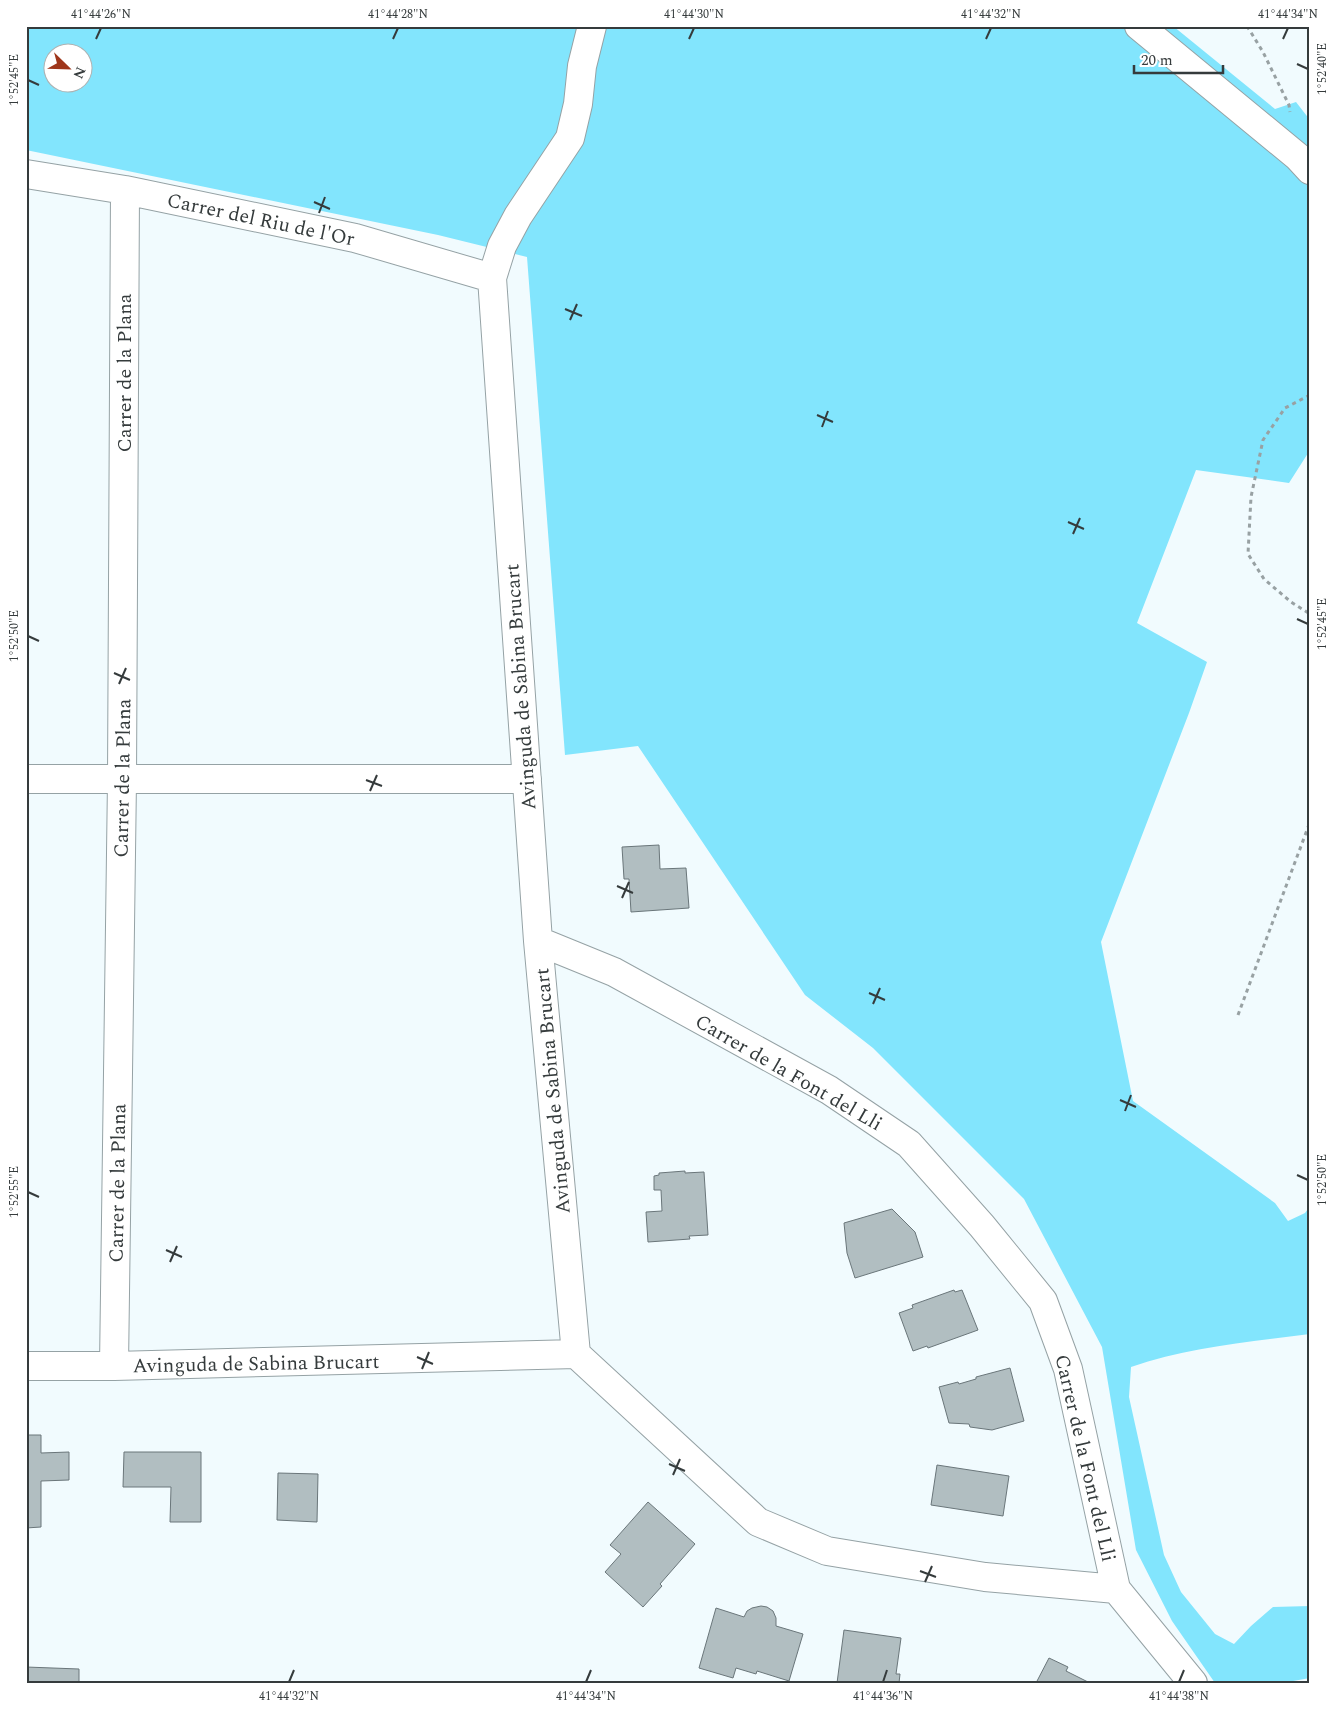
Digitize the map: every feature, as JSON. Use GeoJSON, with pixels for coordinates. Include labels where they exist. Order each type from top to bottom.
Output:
{"type":"FeatureCollection","features":[{"type":"Feature","properties":{"kind":"street"},"geometry":{"type":"LineString","coordinates":[[492,278],[502,246],[518,216],[570,138],[578,104],[582,66],[592,26]]}},
{"type":"Feature","properties":{"kind":"street"},"geometry":{"type":"LineString","coordinates":[[1139,26],[1298,157],[1310,170]]}},
{"type":"Feature","properties":{"kind":"street","name":"Carrer del Riu de l'Or"},"geometry":{"type":"LineString","coordinates":[[26,174],[125,190],[355,238],[492,278]]}},
{"type":"Feature","properties":{"kind":"street","name":"Carrer de la Plana"},"geometry":{"type":"LineString","coordinates":[[114,1366],[122,780],[125,190]]}},
{"type":"Feature","properties":{"kind":"street","name":"Avinguda de Sabina Brucart"},"geometry":{"type":"LineString","coordinates":[[26,1366],[114,1366],[576,1354],[538,941],[492,278]]}},
{"type":"Feature","properties":{"kind":"street"},"geometry":{"type":"LineString","coordinates":[[26,779],[527,779]]}},
{"type":"Feature","properties":{"kind":"street","name":"Carrer de la Font del Lli"},"geometry":{"type":"LineString","coordinates":[[538,941],[614,972],[829,1090],[909,1144],[982,1226],[1043,1301],[1068,1369],[1116,1589]]}},
{"type":"Feature","properties":{"kind":"street"},"geometry":{"type":"LineString","coordinates":[[576,1354],[758,1522],[827,1551],[985,1577],[1116,1589],[1193,1683]]}},
{"type":"Feature","properties":{"kind":"path"},"geometry":{"type":"LineString","coordinates":[[1247,26],[1263,52],[1289,105]]}},
{"type":"Feature","properties":{"kind":"path"},"geometry":{"type":"LineString","coordinates":[[1310,396],[1285,408],[1263,440],[1252,497],[1248,554],[1264,579],[1291,602],[1310,614]]}},
{"type":"Feature","properties":{"kind":"path"},"geometry":{"type":"LineString","coordinates":[[1238,1015],[1310,822]]}},
{"type":"Feature","properties":{"kind":"shaded area"},"geometry":{"type":"Polygon","coordinates":[[[26,26],[1173,26],[1275,109],[1296,102],[1310,120],[1310,450],[1289,483],[1196,470],[1137,623],[1207,662],[1101,942],[1133,1101],[1275,1203],[1288,1221],[1305,1213],[1310,1206],[1310,1334],[1197,1350],[1131,1367],[1129,1397],[1164,1555],[1181,1592],[1215,1634],[1234,1644],[1273,1607],[1310,1606],[1310,1678],[1282,1683],[1215,1683],[1172,1621],[1136,1550],[1102,1347],[1024,1199],[873,1048],[805,995],[638,746],[565,755],[527,257],[438,235],[26,150],[26,26]]]}},
{"type":"Feature","properties":{"kind":"building"},"geometry":{"type":"Polygon","coordinates":[[[659,845],[660,869],[686,868],[689,908],[631,912],[629,879],[624,879],[622,847],[659,845]]]}},
{"type":"Feature","properties":{"kind":"building"},"geometry":{"type":"Polygon","coordinates":[[[685,1171],[685,1173],[704,1172],[708,1235],[689,1236],[690,1239],[648,1242],[646,1212],[662,1211],[661,1190],[654,1190],[654,1176],[659,1175],[659,1173],[685,1171]]]}},
{"type":"Feature","properties":{"kind":"building"},"geometry":{"type":"Polygon","coordinates":[[[892,1209],[915,1232],[923,1257],[855,1278],[847,1253],[844,1223],[892,1209]]]}},
{"type":"Feature","properties":{"kind":"building"},"geometry":{"type":"Polygon","coordinates":[[[954,1290],[955,1292],[962,1290],[978,1330],[928,1348],[927,1346],[913,1351],[899,1313],[913,1308],[912,1305],[954,1290]]]}},
{"type":"Feature","properties":{"kind":"building"},"geometry":{"type":"Polygon","coordinates":[[[1010,1368],[1024,1421],[992,1430],[970,1427],[969,1424],[949,1423],[939,1387],[958,1382],[959,1384],[976,1379],[976,1377],[1010,1368]]]}},
{"type":"Feature","properties":{"kind":"building"},"geometry":{"type":"Polygon","coordinates":[[[26,1435],[41,1435],[41,1453],[69,1452],[69,1480],[41,1481],[41,1527],[26,1528],[26,1435]]]}},
{"type":"Feature","properties":{"kind":"building"},"geometry":{"type":"Polygon","coordinates":[[[124,1452],[201,1452],[201,1522],[170,1522],[171,1487],[123,1487],[124,1452]]]}},
{"type":"Feature","properties":{"kind":"building"},"geometry":{"type":"Polygon","coordinates":[[[937,1465],[1009,1476],[1003,1516],[931,1505],[937,1465]]]}},
{"type":"Feature","properties":{"kind":"building"},"geometry":{"type":"Polygon","coordinates":[[[278,1473],[318,1474],[317,1522],[277,1520],[278,1473]]]}},
{"type":"Feature","properties":{"kind":"building"},"geometry":{"type":"Polygon","coordinates":[[[648,1502],[695,1544],[660,1584],[662,1586],[643,1607],[605,1572],[621,1554],[610,1545],[648,1502]]]}},
{"type":"Feature","properties":{"kind":"building"},"geometry":{"type":"Polygon","coordinates":[[[761,1606],[773,1611],[776,1618],[776,1626],[803,1634],[789,1681],[757,1671],[756,1674],[736,1668],[733,1678],[699,1668],[716,1608],[744,1617],[747,1611],[761,1606]]]}},
{"type":"Feature","properties":{"kind":"building"},"geometry":{"type":"Polygon","coordinates":[[[844,1630],[901,1638],[896,1674],[900,1674],[899,1683],[837,1683],[844,1630]]]}},
{"type":"Feature","properties":{"kind":"building"},"geometry":{"type":"Polygon","coordinates":[[[1049,1658],[1068,1667],[1066,1671],[1088,1682],[1036,1683],[1049,1658]]]}},
{"type":"Feature","properties":{"kind":"building"},"geometry":{"type":"Polygon","coordinates":[[[26,1667],[79,1669],[79,1683],[26,1683],[26,1667]]]}}]}
